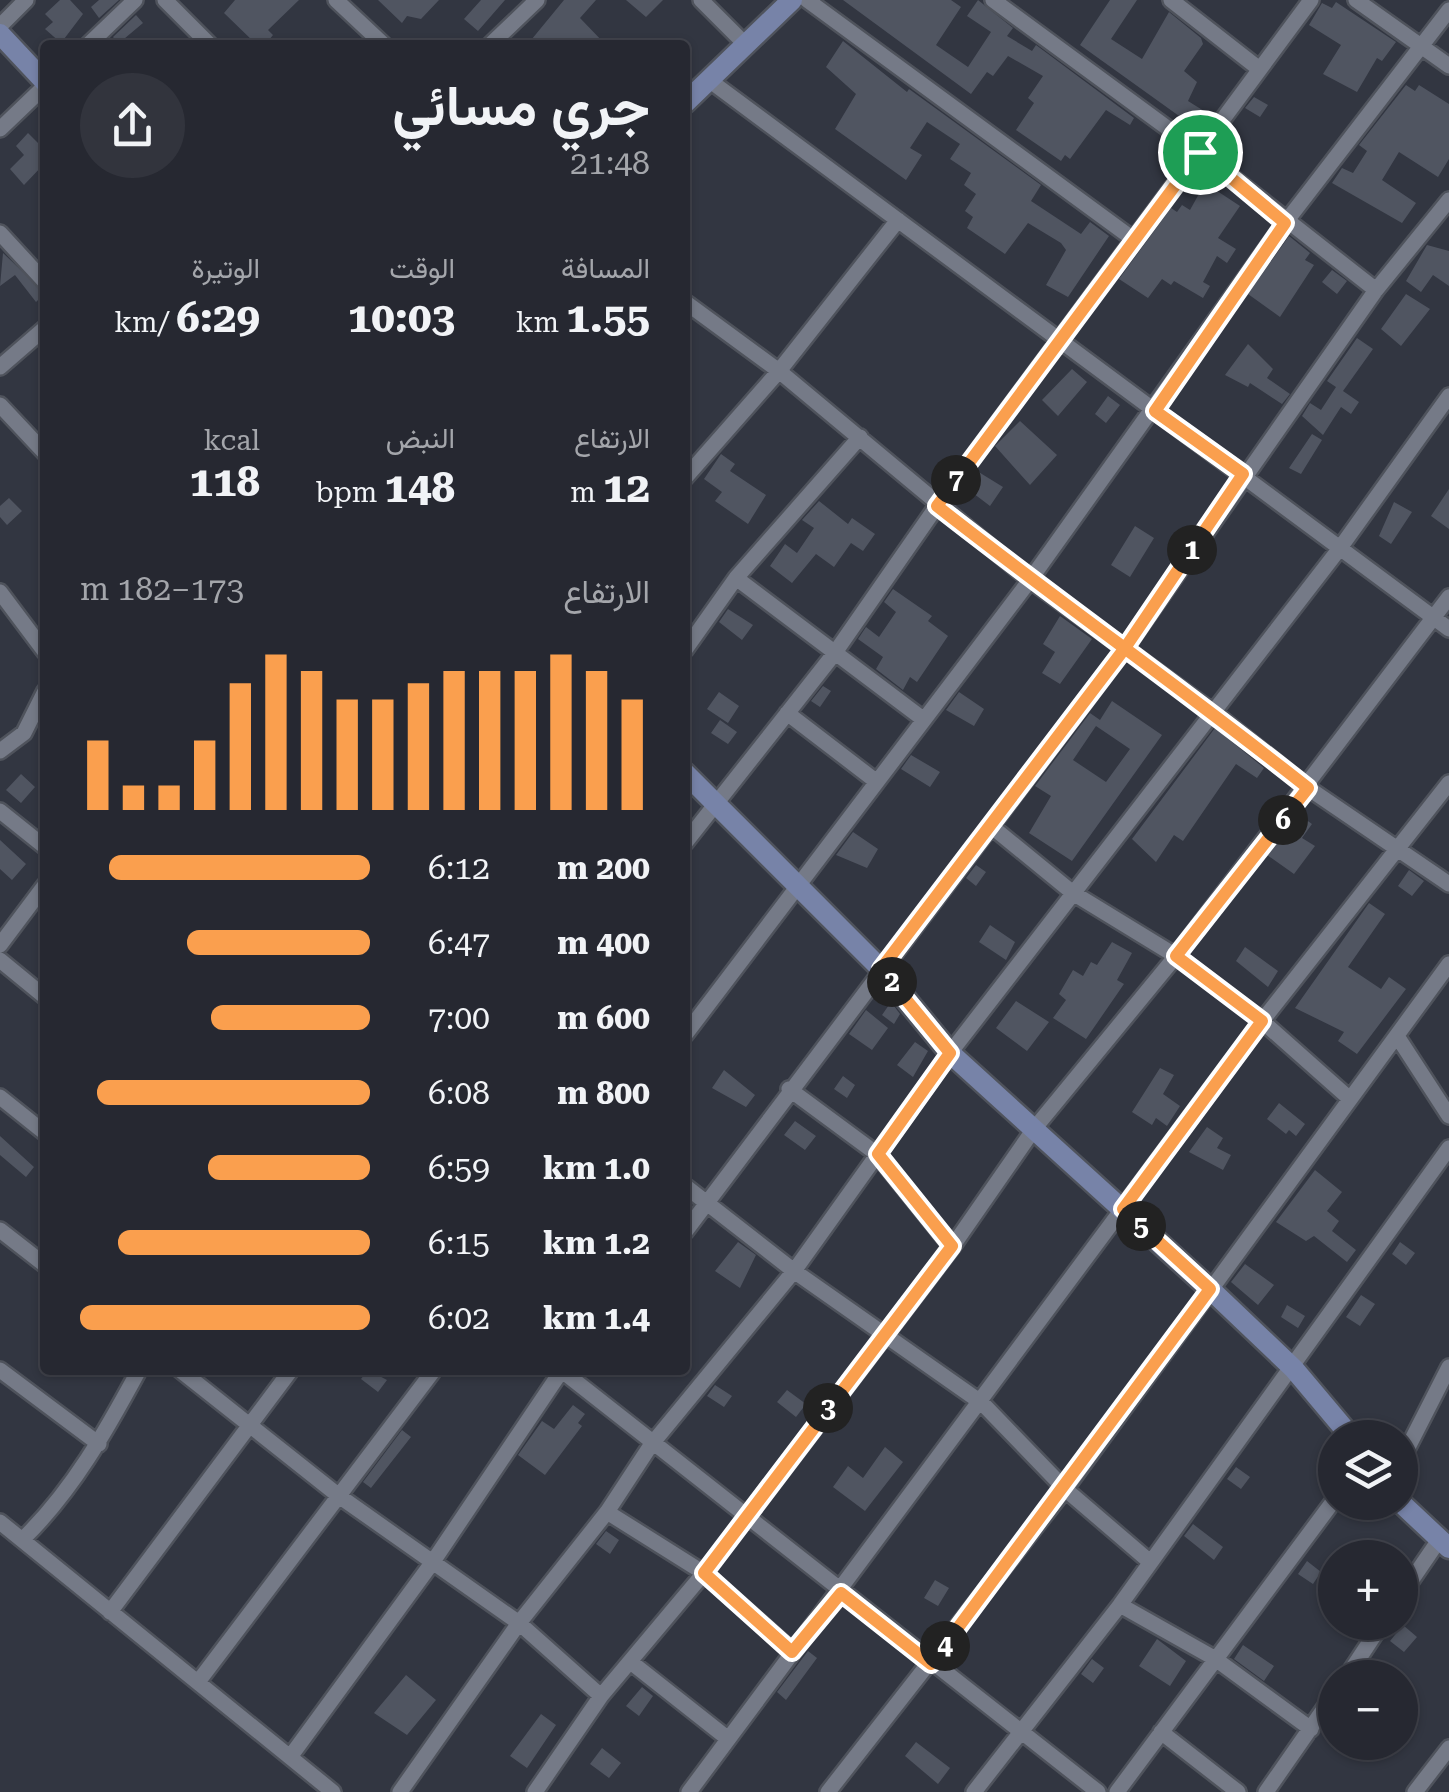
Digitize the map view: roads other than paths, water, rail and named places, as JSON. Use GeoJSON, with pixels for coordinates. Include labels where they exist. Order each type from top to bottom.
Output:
{"type":"FeatureCollection","features":[{"type":"Feature","properties":{"kind":"street"},"geometry":{"type":"LineString","coordinates":[[0,26],[26,0]]}},
{"type":"Feature","properties":{"kind":"street"},"geometry":{"type":"LineString","coordinates":[[93,40],[135,0]]}},
{"type":"Feature","properties":{"kind":"street"},"geometry":{"type":"LineString","coordinates":[[165,0],[205,40]]}},
{"type":"Feature","properties":{"kind":"street"},"geometry":{"type":"LineString","coordinates":[[336,0],[364,39]]}},
{"type":"Feature","properties":{"kind":"street"},"geometry":{"type":"LineString","coordinates":[[495,40],[537,0]]}},
{"type":"Feature","properties":{"kind":"street"},"geometry":{"type":"LineString","coordinates":[[701,0],[746,45]]}},
{"type":"Feature","properties":{"kind":"street"},"geometry":{"type":"LineString","coordinates":[[690,98],[792,0]]}},
{"type":"Feature","properties":{"kind":"street"},"geometry":{"type":"LineString","coordinates":[[807,0],[1134,239]]}},
{"type":"Feature","properties":{"kind":"street"},"geometry":{"type":"LineString","coordinates":[[993,0],[1200,152],[1285,223],[1376,290]]}},
{"type":"Feature","properties":{"kind":"street"},"geometry":{"type":"LineString","coordinates":[[1171,0],[1258,68]]}},
{"type":"Feature","properties":{"kind":"street"},"geometry":{"type":"LineString","coordinates":[[690,836],[834,654],[937,506],[1311,0]]}},
{"type":"Feature","properties":{"kind":"street"},"geometry":{"type":"LineString","coordinates":[[1356,0],[1449,66]]}},
{"type":"Feature","properties":{"kind":"street"},"geometry":{"type":"LineString","coordinates":[[690,1023],[1030,580],[1155,411],[1285,223],[1449,10]]}},
{"type":"Feature","properties":{"kind":"street"},"geometry":{"type":"LineString","coordinates":[[0,34],[40,78]]}},
{"type":"Feature","properties":{"kind":"street"},"geometry":{"type":"LineString","coordinates":[[709,80],[1449,629]]}},
{"type":"Feature","properties":{"kind":"street"},"geometry":{"type":"LineString","coordinates":[[0,129],[40,89]]}},
{"type":"Feature","properties":{"kind":"street"},"geometry":{"type":"LineString","coordinates":[[690,1226],[789,1089],[1125,648],[1243,474],[1376,290],[1449,200]]}},
{"type":"Feature","properties":{"kind":"street"},"geometry":{"type":"LineString","coordinates":[[690,472],[779,371],[898,220]]}},
{"type":"Feature","properties":{"kind":"street"},"geometry":{"type":"LineString","coordinates":[[0,233],[40,277]]}},
{"type":"Feature","properties":{"kind":"street"},"geometry":{"type":"LineString","coordinates":[[690,306],[860,436],[937,506],[1030,580],[1213,712],[1308,788],[1449,884]]}},
{"type":"Feature","properties":{"kind":"street"},"geometry":{"type":"LineString","coordinates":[[0,367],[40,332]]}},
{"type":"Feature","properties":{"kind":"street"},"geometry":{"type":"LineString","coordinates":[[400,1792],[520,1623],[608,1512],[651,1445],[794,1271],[950,1053],[1340,548],[1449,396]]}},
{"type":"Feature","properties":{"kind":"street"},"geometry":{"type":"LineString","coordinates":[[0,405],[40,448]]}},
{"type":"Feature","properties":{"kind":"street"},"geometry":{"type":"LineString","coordinates":[[690,643],[736,578],[860,436]]}},
{"type":"Feature","properties":{"kind":"street"},"geometry":{"type":"LineString","coordinates":[[690,452],[700,459]]}},
{"type":"Feature","properties":{"kind":"street"},"geometry":{"type":"LineString","coordinates":[[736,578],[923,719]]}},
{"type":"Feature","properties":{"kind":"street"},"geometry":{"type":"LineString","coordinates":[[0,592],[40,645]]}},
{"type":"Feature","properties":{"kind":"street"},"geometry":{"type":"LineString","coordinates":[[535,1792],[602,1696],[704,1573],[952,1246],[1034,1128],[1308,788],[1449,597]]}},
{"type":"Feature","properties":{"kind":"street"},"geometry":{"type":"LineString","coordinates":[[0,751],[24,733],[40,705]]}},
{"type":"Feature","properties":{"kind":"street"},"geometry":{"type":"LineString","coordinates":[[787,713],[876,782]]}},
{"type":"Feature","properties":{"kind":"street"},"geometry":{"type":"LineString","coordinates":[[690,778],[881,969],[950,1053],[1210,1289],[1294,1369],[1337,1420]]}},
{"type":"Feature","properties":{"kind":"street"},"geometry":{"type":"LineString","coordinates":[[697,1790],[727,1738],[841,1593],[1262,1021],[1449,783]]}},
{"type":"Feature","properties":{"kind":"street"},"geometry":{"type":"LineString","coordinates":[[0,810],[40,843]]}},
{"type":"Feature","properties":{"kind":"street"},"geometry":{"type":"LineString","coordinates":[[991,826],[1074,893],[1176,956],[1262,1021],[1350,1099]]}},
{"type":"Feature","properties":{"kind":"street"},"geometry":{"type":"LineString","coordinates":[[0,945],[40,892]]}},
{"type":"Feature","properties":{"kind":"street"},"geometry":{"type":"LineString","coordinates":[[0,960],[40,992]]}},
{"type":"Feature","properties":{"kind":"street"},"geometry":{"type":"LineString","coordinates":[[828,1792],[1066,1489],[1449,964]]}},
{"type":"Feature","properties":{"kind":"street"},"geometry":{"type":"LineString","coordinates":[[1398,1036],[1449,1116]]}},
{"type":"Feature","properties":{"kind":"street"},"geometry":{"type":"LineString","coordinates":[[789,1089],[878,1154],[952,1246]]}},
{"type":"Feature","properties":{"kind":"street"},"geometry":{"type":"LineString","coordinates":[[0,1097],[40,1129]]}},
{"type":"Feature","properties":{"kind":"street"},"geometry":{"type":"LineString","coordinates":[[974,1792],[1120,1605],[1294,1369],[1449,1148]]}},
{"type":"Feature","properties":{"kind":"street"},"geometry":{"type":"LineString","coordinates":[[690,1190],[794,1271],[982,1403],[1066,1489],[1150,1561]]}},
{"type":"Feature","properties":{"kind":"street"},"geometry":{"type":"LineString","coordinates":[[0,1230],[40,1261]]}},
{"type":"Feature","properties":{"kind":"street"},"geometry":{"type":"LineString","coordinates":[[1418,1427],[1449,1366]]}},
{"type":"Feature","properties":{"kind":"street"},"geometry":{"type":"LineString","coordinates":[[0,1370],[99,1444]]}},
{"type":"Feature","properties":{"kind":"street"},"geometry":{"type":"LineString","coordinates":[[23,1538],[49,1513],[99,1444],[137,1375]]}},
{"type":"Feature","properties":{"kind":"street"},"geometry":{"type":"LineString","coordinates":[[186,1375],[338,1496],[520,1623],[602,1696]]}},
{"type":"Feature","properties":{"kind":"street"},"geometry":{"type":"LineString","coordinates":[[110,1612],[287,1375]]}},
{"type":"Feature","properties":{"kind":"street"},"geometry":{"type":"LineString","coordinates":[[198,1682],[430,1375]]}},
{"type":"Feature","properties":{"kind":"street"},"geometry":{"type":"LineString","coordinates":[[290,1757],[432,1562],[559,1375]]}},
{"type":"Feature","properties":{"kind":"street"},"geometry":{"type":"LineString","coordinates":[[568,1375],[651,1445],[1098,1792]]}},
{"type":"Feature","properties":{"kind":"street"},"geometry":{"type":"LineString","coordinates":[[608,1512],[704,1573],[792,1652]]}},
{"type":"Feature","properties":{"kind":"street"},"geometry":{"type":"LineString","coordinates":[[1418,1519],[1444,1544],[1418,1575]]}},
{"type":"Feature","properties":{"kind":"street"},"geometry":{"type":"LineString","coordinates":[[1117,1792],[1319,1520]]}},
{"type":"Feature","properties":{"kind":"street"},"geometry":{"type":"LineString","coordinates":[[0,1522],[333,1792]]}},
{"type":"Feature","properties":{"kind":"street"},"geometry":{"type":"LineString","coordinates":[[1120,1605],[1214,1658],[1311,1729]]}},
{"type":"Feature","properties":{"kind":"street"},"geometry":{"type":"LineString","coordinates":[[632,1663],[727,1738]]}},
{"type":"Feature","properties":{"kind":"street"},"geometry":{"type":"LineString","coordinates":[[1266,1792],[1318,1718]]}},
{"type":"Feature","properties":{"kind":"street"},"geometry":{"type":"LineString","coordinates":[[1162,1732],[1238,1792]]}},
{"type":"Feature","properties":{"kind":"street"},"geometry":{"type":"LineString","coordinates":[[1415,1792],[1448,1752]]}}]}
